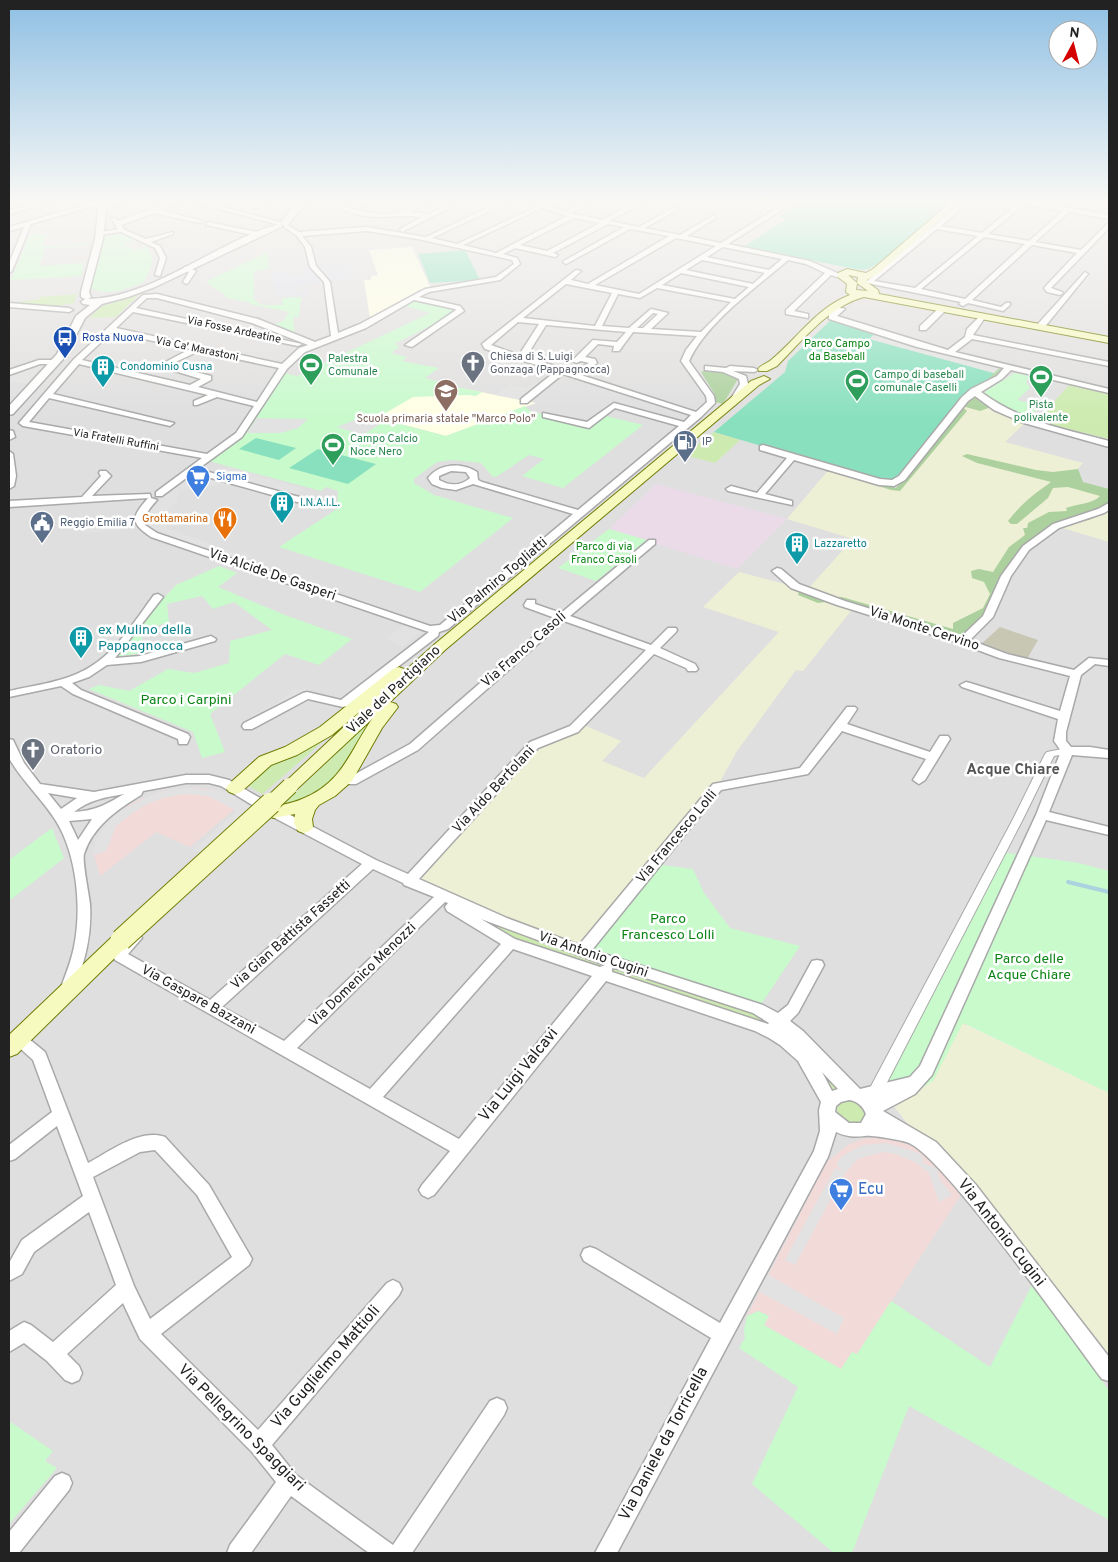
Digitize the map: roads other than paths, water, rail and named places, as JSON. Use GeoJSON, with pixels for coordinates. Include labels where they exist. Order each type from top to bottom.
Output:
{"type":"FeatureCollection","features":[{"type":"Feature","properties":{"kind":"main road"},"geometry":{"type":"LineString","coordinates":[[842,274],[864,277],[869,274]]}},
{"type":"Feature","properties":{"kind":"main road"},"geometry":{"type":"LineString","coordinates":[[842,274],[852,283],[853,286],[850,291],[1109,340]]}},
{"type":"Feature","properties":{"kind":"main road"},"geometry":{"type":"LineString","coordinates":[[864,277],[862,284],[869,294]]}},
{"type":"Feature","properties":{"kind":"main road","name":"Viale del Partigiano"},"geometry":{"type":"LineString","coordinates":[[837,308],[840,298],[850,291]]}},
{"type":"Feature","properties":{"kind":"main road","name":"Viale del Partigiano"},"geometry":{"type":"LineString","coordinates":[[14,1043],[67,990],[445,643],[732,403],[761,373],[851,296],[869,294]]}},
{"type":"Feature","properties":{"kind":"main road"},"geometry":{"type":"LineString","coordinates":[[235,788],[260,764],[307,743],[326,732],[408,665],[445,643]]}},
{"type":"Feature","properties":{"kind":"main road"},"geometry":{"type":"LineString","coordinates":[[274,812],[293,810],[314,800],[341,782],[352,769],[378,722],[418,680],[445,643]]}},
{"type":"Feature","properties":{"kind":"main road"},"geometry":{"type":"LineString","coordinates":[[304,827],[302,819],[304,812],[314,800]]}},
{"type":"Feature","properties":{"kind":"street"},"geometry":{"type":"LineString","coordinates":[[9,411],[53,365],[68,344],[86,300],[91,274]]}},
{"type":"Feature","properties":{"kind":"street"},"geometry":{"type":"LineString","coordinates":[[86,300],[132,292],[173,274]]}},
{"type":"Feature","properties":{"kind":"street"},"geometry":{"type":"LineString","coordinates":[[186,282],[190,274]]}},
{"type":"Feature","properties":{"kind":"street"},"geometry":{"type":"LineString","coordinates":[[319,274],[327,282],[334,337]]}},
{"type":"Feature","properties":{"kind":"street"},"geometry":{"type":"LineString","coordinates":[[9,504],[153,497],[239,435],[284,368],[297,353],[311,343],[334,337],[383,316],[431,288],[498,280],[506,274]]}},
{"type":"Feature","properties":{"kind":"street"},"geometry":{"type":"LineString","coordinates":[[574,274],[486,344],[488,347],[698,415]]}},
{"type":"Feature","properties":{"kind":"street"},"geometry":{"type":"LineString","coordinates":[[590,285],[610,274]]}},
{"type":"Feature","properties":{"kind":"street"},"geometry":{"type":"LineString","coordinates":[[564,281],[640,296],[675,274]]}},
{"type":"Feature","properties":{"kind":"street"},"geometry":{"type":"LineString","coordinates":[[694,274],[754,286]]}},
{"type":"Feature","properties":{"kind":"street"},"geometry":{"type":"LineString","coordinates":[[761,373],[739,368],[690,370],[685,361],[686,356],[704,334],[736,301],[769,274]]}},
{"type":"Feature","properties":{"kind":"street"},"geometry":{"type":"LineString","coordinates":[[805,316],[789,312],[828,274]]}},
{"type":"Feature","properties":{"kind":"street"},"geometry":{"type":"LineString","coordinates":[[868,274],[864,277],[871,284],[916,290],[1003,309],[1008,304]]}},
{"type":"Feature","properties":{"kind":"street"},"geometry":{"type":"LineString","coordinates":[[916,290],[935,274]]}},
{"type":"Feature","properties":{"kind":"street"},"geometry":{"type":"LineString","coordinates":[[955,311],[996,274]]}},
{"type":"Feature","properties":{"kind":"street"},"geometry":{"type":"LineString","coordinates":[[1060,293],[1049,291],[1047,288],[1061,274]]}},
{"type":"Feature","properties":{"kind":"street"},"geometry":{"type":"LineString","coordinates":[[1040,327],[1085,274]]}},
{"type":"Feature","properties":{"kind":"street"},"geometry":{"type":"LineString","coordinates":[[656,286],[736,301]]}},
{"type":"Feature","properties":{"kind":"street"},"geometry":{"type":"LineString","coordinates":[[597,328],[617,290]]}},
{"type":"Feature","properties":{"kind":"street"},"geometry":{"type":"LineString","coordinates":[[170,423],[48,395],[77,361],[143,297],[157,296],[255,321],[311,343]]}},
{"type":"Feature","properties":{"kind":"street"},"geometry":{"type":"LineString","coordinates":[[86,300],[105,298]]}},
{"type":"Feature","properties":{"kind":"street"},"geometry":{"type":"LineString","coordinates":[[409,345],[460,310],[458,307],[412,298]]}},
{"type":"Feature","properties":{"kind":"street"},"geometry":{"type":"LineString","coordinates":[[9,304],[69,310]]}},
{"type":"Feature","properties":{"kind":"street"},"geometry":{"type":"LineString","coordinates":[[837,308],[832,317],[870,328],[911,344],[1109,391]]}},
{"type":"Feature","properties":{"kind":"street","name":"Via Fosse Ardeatine"},"geometry":{"type":"LineString","coordinates":[[131,309],[301,344],[311,343]]}},
{"type":"Feature","properties":{"kind":"street"},"geometry":{"type":"LineString","coordinates":[[923,328],[943,309]]}},
{"type":"Feature","properties":{"kind":"street"},"geometry":{"type":"LineString","coordinates":[[582,340],[618,347],[631,330],[651,311],[664,314],[644,330]]}},
{"type":"Feature","properties":{"kind":"street"},"geometry":{"type":"LineString","coordinates":[[948,353],[963,343],[982,316]]}},
{"type":"Feature","properties":{"kind":"street"},"geometry":{"type":"LineString","coordinates":[[516,320],[543,324],[704,334]]}},
{"type":"Feature","properties":{"kind":"street"},"geometry":{"type":"LineString","coordinates":[[522,358],[543,324]]}},
{"type":"Feature","properties":{"kind":"street","name":"Via Ca' Marastoni"},"geometry":{"type":"LineString","coordinates":[[110,329],[284,368]]}},
{"type":"Feature","properties":{"kind":"street"},"geometry":{"type":"LineString","coordinates":[[969,336],[1109,364]]}},
{"type":"Feature","properties":{"kind":"street"},"geometry":{"type":"LineString","coordinates":[[575,375],[594,363],[577,360],[596,342]]}},
{"type":"Feature","properties":{"kind":"street"},"geometry":{"type":"LineString","coordinates":[[191,388],[208,378],[162,366],[196,349]]}},
{"type":"Feature","properties":{"kind":"street"},"geometry":{"type":"LineString","coordinates":[[77,361],[259,405]]}},
{"type":"Feature","properties":{"kind":"street"},"geometry":{"type":"LineString","coordinates":[[12,369],[39,362],[71,368]]}},
{"type":"Feature","properties":{"kind":"street","name":"Viale del Partigiano"},"geometry":{"type":"LineString","coordinates":[[708,368],[732,372],[743,378],[744,384],[732,403]]}},
{"type":"Feature","properties":{"kind":"street"},"geometry":{"type":"LineString","coordinates":[[763,448],[879,482],[894,483],[902,478],[965,399],[1004,376],[1009,368]]}},
{"type":"Feature","properties":{"kind":"street","name":"Via Palmiro Togliatti"},"geometry":{"type":"LineString","coordinates":[[248,726],[307,695],[343,704],[434,634],[434,630],[444,627],[711,403],[710,396],[690,370]]}},
{"type":"Feature","properties":{"kind":"street"},"geometry":{"type":"LineString","coordinates":[[524,401],[561,371]]}},
{"type":"Feature","properties":{"kind":"street"},"geometry":{"type":"LineString","coordinates":[[974,392],[997,408],[1027,422],[1109,444]]}},
{"type":"Feature","properties":{"kind":"street"},"geometry":{"type":"LineString","coordinates":[[197,403],[216,394]]}},
{"type":"Feature","properties":{"kind":"street","name":"Via Fratelli Ruffini"},"geometry":{"type":"LineString","coordinates":[[48,395],[24,423],[209,457]]}},
{"type":"Feature","properties":{"kind":"street"},"geometry":{"type":"LineString","coordinates":[[546,414],[589,425],[614,405],[686,425]]}},
{"type":"Feature","properties":{"kind":"street"},"geometry":{"type":"LineString","coordinates":[[9,455],[9,486]]}},
{"type":"Feature","properties":{"kind":"street"},"geometry":{"type":"LineString","coordinates":[[759,496],[792,457]]}},
{"type":"Feature","properties":{"kind":"street"},"geometry":{"type":"LineString","coordinates":[[191,470],[300,500]]}},
{"type":"Feature","properties":{"kind":"street"},"geometry":{"type":"LineString","coordinates":[[85,499],[106,476],[103,473]]}},
{"type":"Feature","properties":{"kind":"street"},"geometry":{"type":"LineString","coordinates":[[474,481],[580,513]]}},
{"type":"Feature","properties":{"kind":"street"},"geometry":{"type":"LineString","coordinates":[[731,489],[789,503]]}},
{"type":"Feature","properties":{"kind":"street","name":"Via Alcide De Gasperi"},"geometry":{"type":"LineString","coordinates":[[153,497],[141,514],[140,520],[141,526],[154,534],[434,630]]}},
{"type":"Feature","properties":{"kind":"street"},"geometry":{"type":"LineString","coordinates":[[964,641],[988,617],[1006,576],[1026,548],[1056,526],[1101,511],[1109,506]]}},
{"type":"Feature","properties":{"kind":"street","name":"Via Franco Casoli"},"geometry":{"type":"LineString","coordinates":[[352,781],[392,756],[414,747],[562,616],[652,542]]}},
{"type":"Feature","properties":{"kind":"street","name":"Via Monte Cervino"},"geometry":{"type":"LineString","coordinates":[[777,571],[795,586],[841,603],[964,641],[1003,656],[1076,674]]}},
{"type":"Feature","properties":{"kind":"street"},"geometry":{"type":"LineString","coordinates":[[9,694],[88,674],[105,662],[158,597]]}},
{"type":"Feature","properties":{"kind":"street"},"geometry":{"type":"LineString","coordinates":[[531,602],[529,605],[652,649],[692,668]]}},
{"type":"Feature","properties":{"kind":"street","name":"Via Aldo Bertolani"},"geometry":{"type":"LineString","coordinates":[[409,882],[534,745],[574,729],[672,630]]}},
{"type":"Feature","properties":{"kind":"street"},"geometry":{"type":"LineString","coordinates":[[105,662],[141,659],[212,639]]}},
{"type":"Feature","properties":{"kind":"street"},"geometry":{"type":"LineString","coordinates":[[1067,751],[1060,741],[1064,717],[1076,674],[1093,660],[1109,663]]}},
{"type":"Feature","properties":{"kind":"street"},"geometry":{"type":"LineString","coordinates":[[62,682],[77,692],[184,738],[183,741]]}},
{"type":"Feature","properties":{"kind":"street"},"geometry":{"type":"LineString","coordinates":[[966,685],[1064,717]]}},
{"type":"Feature","properties":{"kind":"street","name":"Via Francesco Lolli"},"geometry":{"type":"LineString","coordinates":[[582,952],[717,787],[804,771],[852,710]]}},
{"type":"Feature","properties":{"kind":"street"},"geometry":{"type":"LineString","coordinates":[[840,726],[933,758]]}},
{"type":"Feature","properties":{"kind":"street"},"geometry":{"type":"LineString","coordinates":[[919,780],[944,739]]}},
{"type":"Feature","properties":{"kind":"street"},"geometry":{"type":"LineString","coordinates":[[9,746],[32,782],[60,817],[69,832],[76,857],[83,902],[83,933],[77,964],[67,990]]}},
{"type":"Feature","properties":{"kind":"street"},"geometry":{"type":"LineString","coordinates":[[857,1130],[873,1120],[874,1112],[901,1095],[926,1070],[1042,815],[1067,751]]}},
{"type":"Feature","properties":{"kind":"street"},"geometry":{"type":"LineString","coordinates":[[862,1094],[1018,819],[1050,754],[1067,751],[1090,751],[1109,754]]}},
{"type":"Feature","properties":{"kind":"street"},"geometry":{"type":"LineString","coordinates":[[9,768],[32,782]]}},
{"type":"Feature","properties":{"kind":"street","name":"Via Antonio Cugini"},"geometry":{"type":"LineString","coordinates":[[60,817],[77,803],[96,795],[175,780],[217,780],[235,788],[274,812],[409,882],[502,922],[582,952],[607,968]]}},
{"type":"Feature","properties":{"kind":"street","name":"Via Antonio Cugini"},"geometry":{"type":"LineString","coordinates":[[32,782],[67,793],[96,795]]}},
{"type":"Feature","properties":{"kind":"street","name":"Via Antonio Cugini"},"geometry":{"type":"LineString","coordinates":[[60,817],[86,816],[110,808],[144,787]]}},
{"type":"Feature","properties":{"kind":"street","name":"Via Antonio Cugini"},"geometry":{"type":"LineString","coordinates":[[76,857],[90,829],[110,808]]}},
{"type":"Feature","properties":{"kind":"street","name":"Via Gaspare Bazzani"},"geometry":{"type":"LineString","coordinates":[[274,812],[123,950],[120,956],[460,1148]]}},
{"type":"Feature","properties":{"kind":"street"},"geometry":{"type":"LineString","coordinates":[[1042,815],[1109,830]]}},
{"type":"Feature","properties":{"kind":"street","name":"Via Gian Battista Fassetti"},"geometry":{"type":"LineString","coordinates":[[212,1007],[371,863]]}},
{"type":"Feature","properties":{"kind":"street","name":"Via Antonio Cugini"},"geometry":{"type":"LineString","coordinates":[[409,882],[510,943],[607,968],[798,1035],[862,1094],[874,1112],[908,1136],[930,1146],[970,1190],[1109,1372]]}},
{"type":"Feature","properties":{"kind":"street","name":"Via Domenico Menozzi"},"geometry":{"type":"LineString","coordinates":[[286,1050],[439,900]]}},
{"type":"Feature","properties":{"kind":"street"},"geometry":{"type":"LineString","coordinates":[[372,1098],[510,943]]}},
{"type":"Feature","properties":{"kind":"street"},"geometry":{"type":"LineString","coordinates":[[774,1026],[793,1009],[817,965]]}},
{"type":"Feature","properties":{"kind":"street","name":"Via Luigi Valcavi"},"geometry":{"type":"LineString","coordinates":[[428,1190],[607,968]]}},
{"type":"Feature","properties":{"kind":"street","name":"Via Antonio Cugini"},"geometry":{"type":"LineString","coordinates":[[774,1026],[797,1048],[812,1067],[837,1126],[857,1130]]}},
{"type":"Feature","properties":{"kind":"street","name":"Via Pellegrino Spaggiari"},"geometry":{"type":"LineString","coordinates":[[14,1043],[39,1056],[126,1288],[147,1334],[259,1445],[289,1482],[386,1553]]}},
{"type":"Feature","properties":{"kind":"street"},"geometry":{"type":"LineString","coordinates":[[829,1109],[839,1094],[862,1094],[916,1082]]}},
{"type":"Feature","properties":{"kind":"street","name":"Via Daniele da Torricella"},"geometry":{"type":"LineString","coordinates":[[606,1553],[822,1152],[828,1131],[829,1109]]}},
{"type":"Feature","properties":{"kind":"street"},"geometry":{"type":"LineString","coordinates":[[9,1154],[60,1115]]}},
{"type":"Feature","properties":{"kind":"street"},"geometry":{"type":"LineString","coordinates":[[857,1130],[908,1136]]}},
{"type":"Feature","properties":{"kind":"street","name":"Via Daniele da Torricella"},"geometry":{"type":"LineString","coordinates":[[822,1152],[837,1138],[857,1130]]}},
{"type":"Feature","properties":{"kind":"street"},"geometry":{"type":"LineString","coordinates":[[84,1174],[138,1145],[159,1142],[203,1190],[243,1259],[147,1334]]}},
{"type":"Feature","properties":{"kind":"street"},"geometry":{"type":"LineString","coordinates":[[9,1273],[16,1268],[28,1246],[93,1199]]}},
{"type":"Feature","properties":{"kind":"street"},"geometry":{"type":"LineString","coordinates":[[590,1255],[723,1335]]}},
{"type":"Feature","properties":{"kind":"street"},"geometry":{"type":"LineString","coordinates":[[54,1354],[126,1288]]}},
{"type":"Feature","properties":{"kind":"street","name":"Via Guglielmo Mattioli"},"geometry":{"type":"LineString","coordinates":[[259,1445],[392,1289]]}},
{"type":"Feature","properties":{"kind":"street"},"geometry":{"type":"LineString","coordinates":[[9,1343],[24,1331],[54,1354],[72,1373]]}},
{"type":"Feature","properties":{"kind":"street"},"geometry":{"type":"LineString","coordinates":[[400,1553],[497,1408]]}},
{"type":"Feature","properties":{"kind":"street"},"geometry":{"type":"LineString","coordinates":[[238,1553],[289,1482]]}},
{"type":"Feature","properties":{"kind":"street"},"geometry":{"type":"LineString","coordinates":[[9,1549],[62,1483]]}},
{"type":"Feature","properties":{"kind":"waterway"},"geometry":{"type":"LineString","coordinates":[[1068,882],[1109,892]]}},
{"type":"Feature","properties":{"kind":"place","name":"Rosta Nuova"},"geometry":{"type":"Point","coordinates":[65,359]}},
{"type":"Feature","properties":{"kind":"place","name":"Chiesa di S. Luigi Gonzaga (Pappagnocca)"},"geometry":{"type":"Point","coordinates":[473,384]}},
{"type":"Feature","properties":{"kind":"place","name":"Palestra Comunale"},"geometry":{"type":"Point","coordinates":[311,386]}},
{"type":"Feature","properties":{"kind":"place","name":"Condominio Cusna"},"geometry":{"type":"Point","coordinates":[103,388]}},
{"type":"Feature","properties":{"kind":"place","name":"Pista polivalente"},"geometry":{"type":"Point","coordinates":[1041,398]}},
{"type":"Feature","properties":{"kind":"place","name":"Campo di baseball comunale Caselli"},"geometry":{"type":"Point","coordinates":[857,402]}},
{"type":"Feature","properties":{"kind":"place","name":"Scuola primaria statale \"Marco Polo\""},"geometry":{"type":"Point","coordinates":[446,412]}},
{"type":"Feature","properties":{"kind":"place","name":"IP"},"geometry":{"type":"Point","coordinates":[685,463]}},
{"type":"Feature","properties":{"kind":"place","name":"Campo Calcio Noce Nero"},"geometry":{"type":"Point","coordinates":[333,466]}},
{"type":"Feature","properties":{"kind":"place","name":"Sigma"},"geometry":{"type":"Point","coordinates":[198,498]}},
{"type":"Feature","properties":{"kind":"place","name":"I.N.A.I.L."},"geometry":{"type":"Point","coordinates":[282,524]}},
{"type":"Feature","properties":{"kind":"place","name":"Grottamarina"},"geometry":{"type":"Point","coordinates":[225,540]}},
{"type":"Feature","properties":{"kind":"place","name":"Reggio Emilia 7"},"geometry":{"type":"Point","coordinates":[42,544]}},
{"type":"Feature","properties":{"kind":"place","name":"Lazzaretto"},"geometry":{"type":"Point","coordinates":[797,565]}},
{"type":"Feature","properties":{"kind":"place","name":"ex Mulino della Pappagnocca"},"geometry":{"type":"Point","coordinates":[81,659]}},
{"type":"Feature","properties":{"kind":"place","name":"Oratorio"},"geometry":{"type":"Point","coordinates":[33,771]}},
{"type":"Feature","properties":{"kind":"place","name":"Ecu"},"geometry":{"type":"Point","coordinates":[841,1211]}},
{"type":"Feature","properties":{"kind":"district","name":"Acque Chiare"},"geometry":{"type":"Point","coordinates":[1013,770]}},
{"type":"Feature","properties":{"kind":"park label","name":"Parco Campo da Baseball"},"geometry":{"type":"Point","coordinates":[837,350]}},
{"type":"Feature","properties":{"kind":"park label","name":"Parco di via Franco Casoli"},"geometry":{"type":"Point","coordinates":[604,553]}},
{"type":"Feature","properties":{"kind":"park label","name":"Parco i Carpini"},"geometry":{"type":"Point","coordinates":[186,700]}},
{"type":"Feature","properties":{"kind":"park label","name":"Parco Francesco Lolli"},"geometry":{"type":"Point","coordinates":[668,928]}},
{"type":"Feature","properties":{"kind":"park label","name":"Parco delle Acque Chiare"},"geometry":{"type":"Point","coordinates":[1029,968]}}]}
